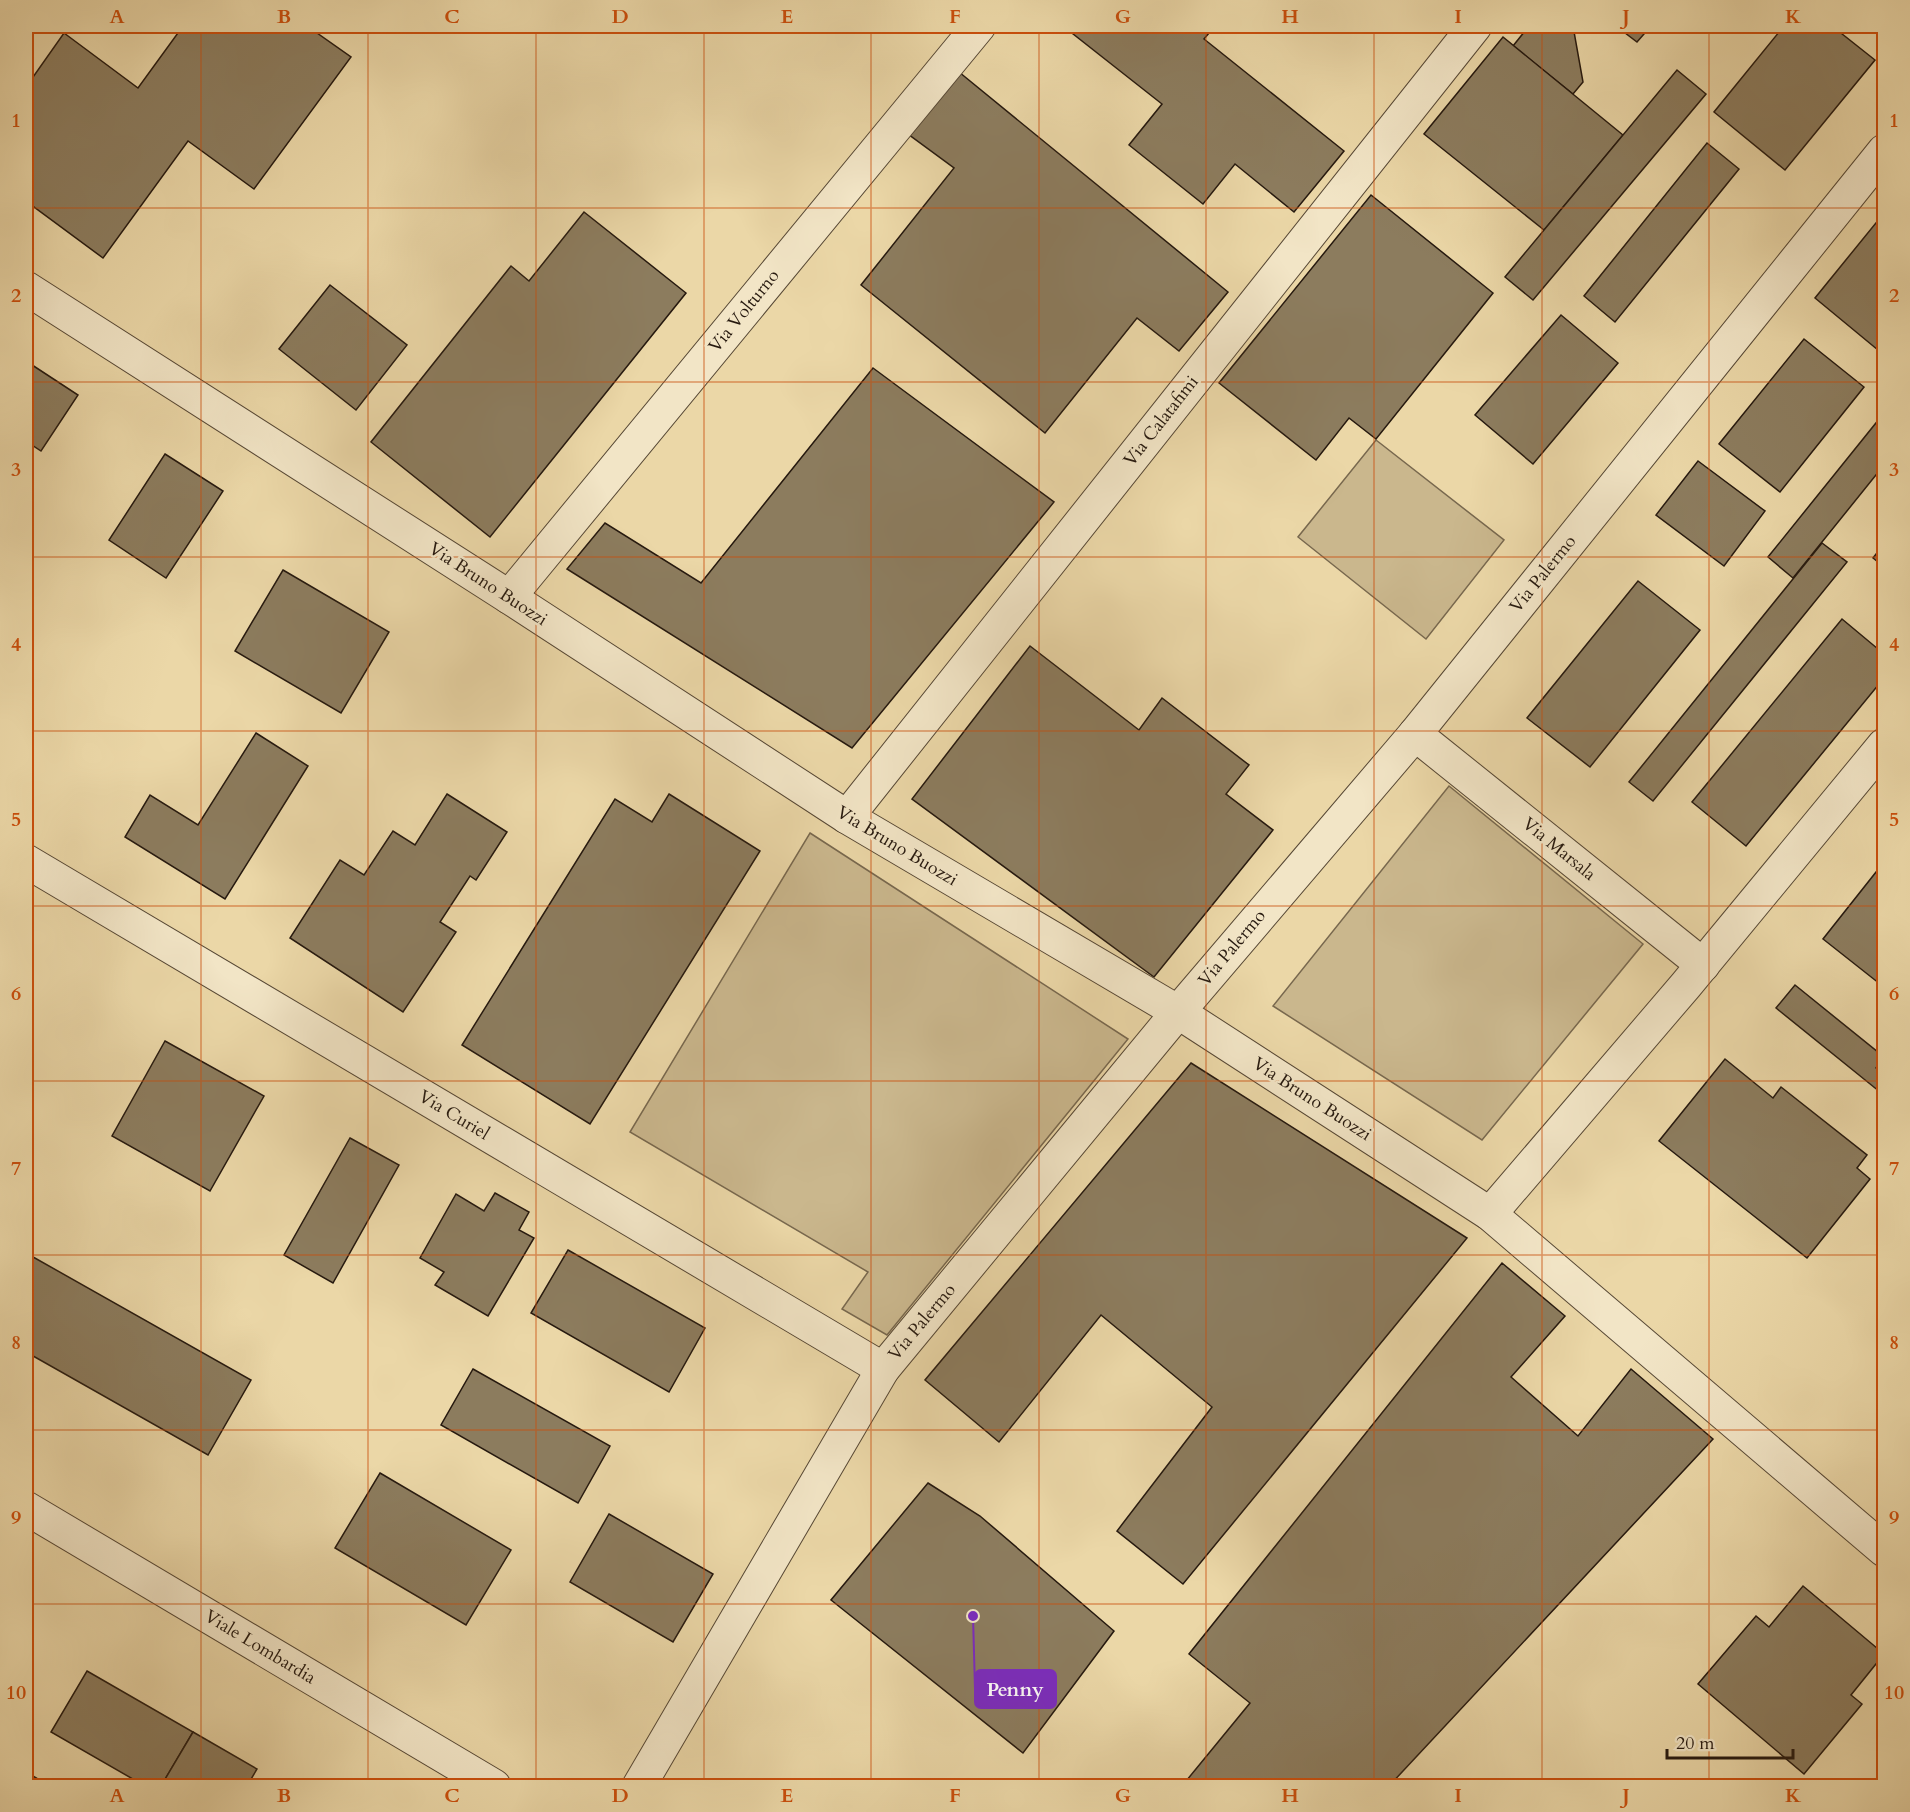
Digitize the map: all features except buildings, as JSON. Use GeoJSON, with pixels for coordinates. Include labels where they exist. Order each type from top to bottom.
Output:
{"type":"FeatureCollection","features":[{"type":"Feature","properties":{"kind":"street","name":"Via Volturno"},"geometry":{"type":"LineString","coordinates":[[509,597],[979,26]]}},
{"type":"Feature","properties":{"kind":"street","name":"Via Calatafimi"},"geometry":{"type":"LineString","coordinates":[[847,817],[1475,26]]}},
{"type":"Feature","properties":{"kind":"street","name":"Via Palermo"},"geometry":{"type":"LineString","coordinates":[[639,1786],[883,1369],[1178,1012],[1415,734],[1884,151]]}},
{"type":"Feature","properties":{"kind":"street","name":"Via Bruno Buozzi"},"geometry":{"type":"LineString","coordinates":[[26,288],[509,597],[847,817],[1178,1012],[1490,1214],[1884,1550]]}},
{"type":"Feature","properties":{"kind":"street","name":"Via Marsala"},"geometry":{"type":"LineString","coordinates":[[1415,734],[1703,964]]}},
{"type":"Feature","properties":{"kind":"street"},"geometry":{"type":"LineString","coordinates":[[1490,1214],[1703,964],[1884,745]]}},
{"type":"Feature","properties":{"kind":"street","name":"Via Curiel"},"geometry":{"type":"LineString","coordinates":[[26,861],[883,1369]]}},
{"type":"Feature","properties":{"kind":"street","name":"Viale Lombardia"},"geometry":{"type":"LineString","coordinates":[[26,1508],[494,1786]]}},
{"type":"Feature","properties":{"kind":"shaded area"},"geometry":{"type":"Polygon","coordinates":[[[1376,440],[1504,540],[1426,639],[1298,537],[1376,440]]]}},
{"type":"Feature","properties":{"kind":"shaded area"},"geometry":{"type":"Polygon","coordinates":[[[1449,786],[1643,944],[1482,1140],[1273,1006],[1449,786]]]}},
{"type":"Feature","properties":{"kind":"shaded area"},"geometry":{"type":"Polygon","coordinates":[[[810,833],[1128,1039],[887,1335],[842,1309],[868,1272],[630,1132],[810,833]]]}},
{"type":"Feature","properties":{"kind":"place","name":"Penny"},"geometry":{"type":"Point","coordinates":[973,1616]}}]}
